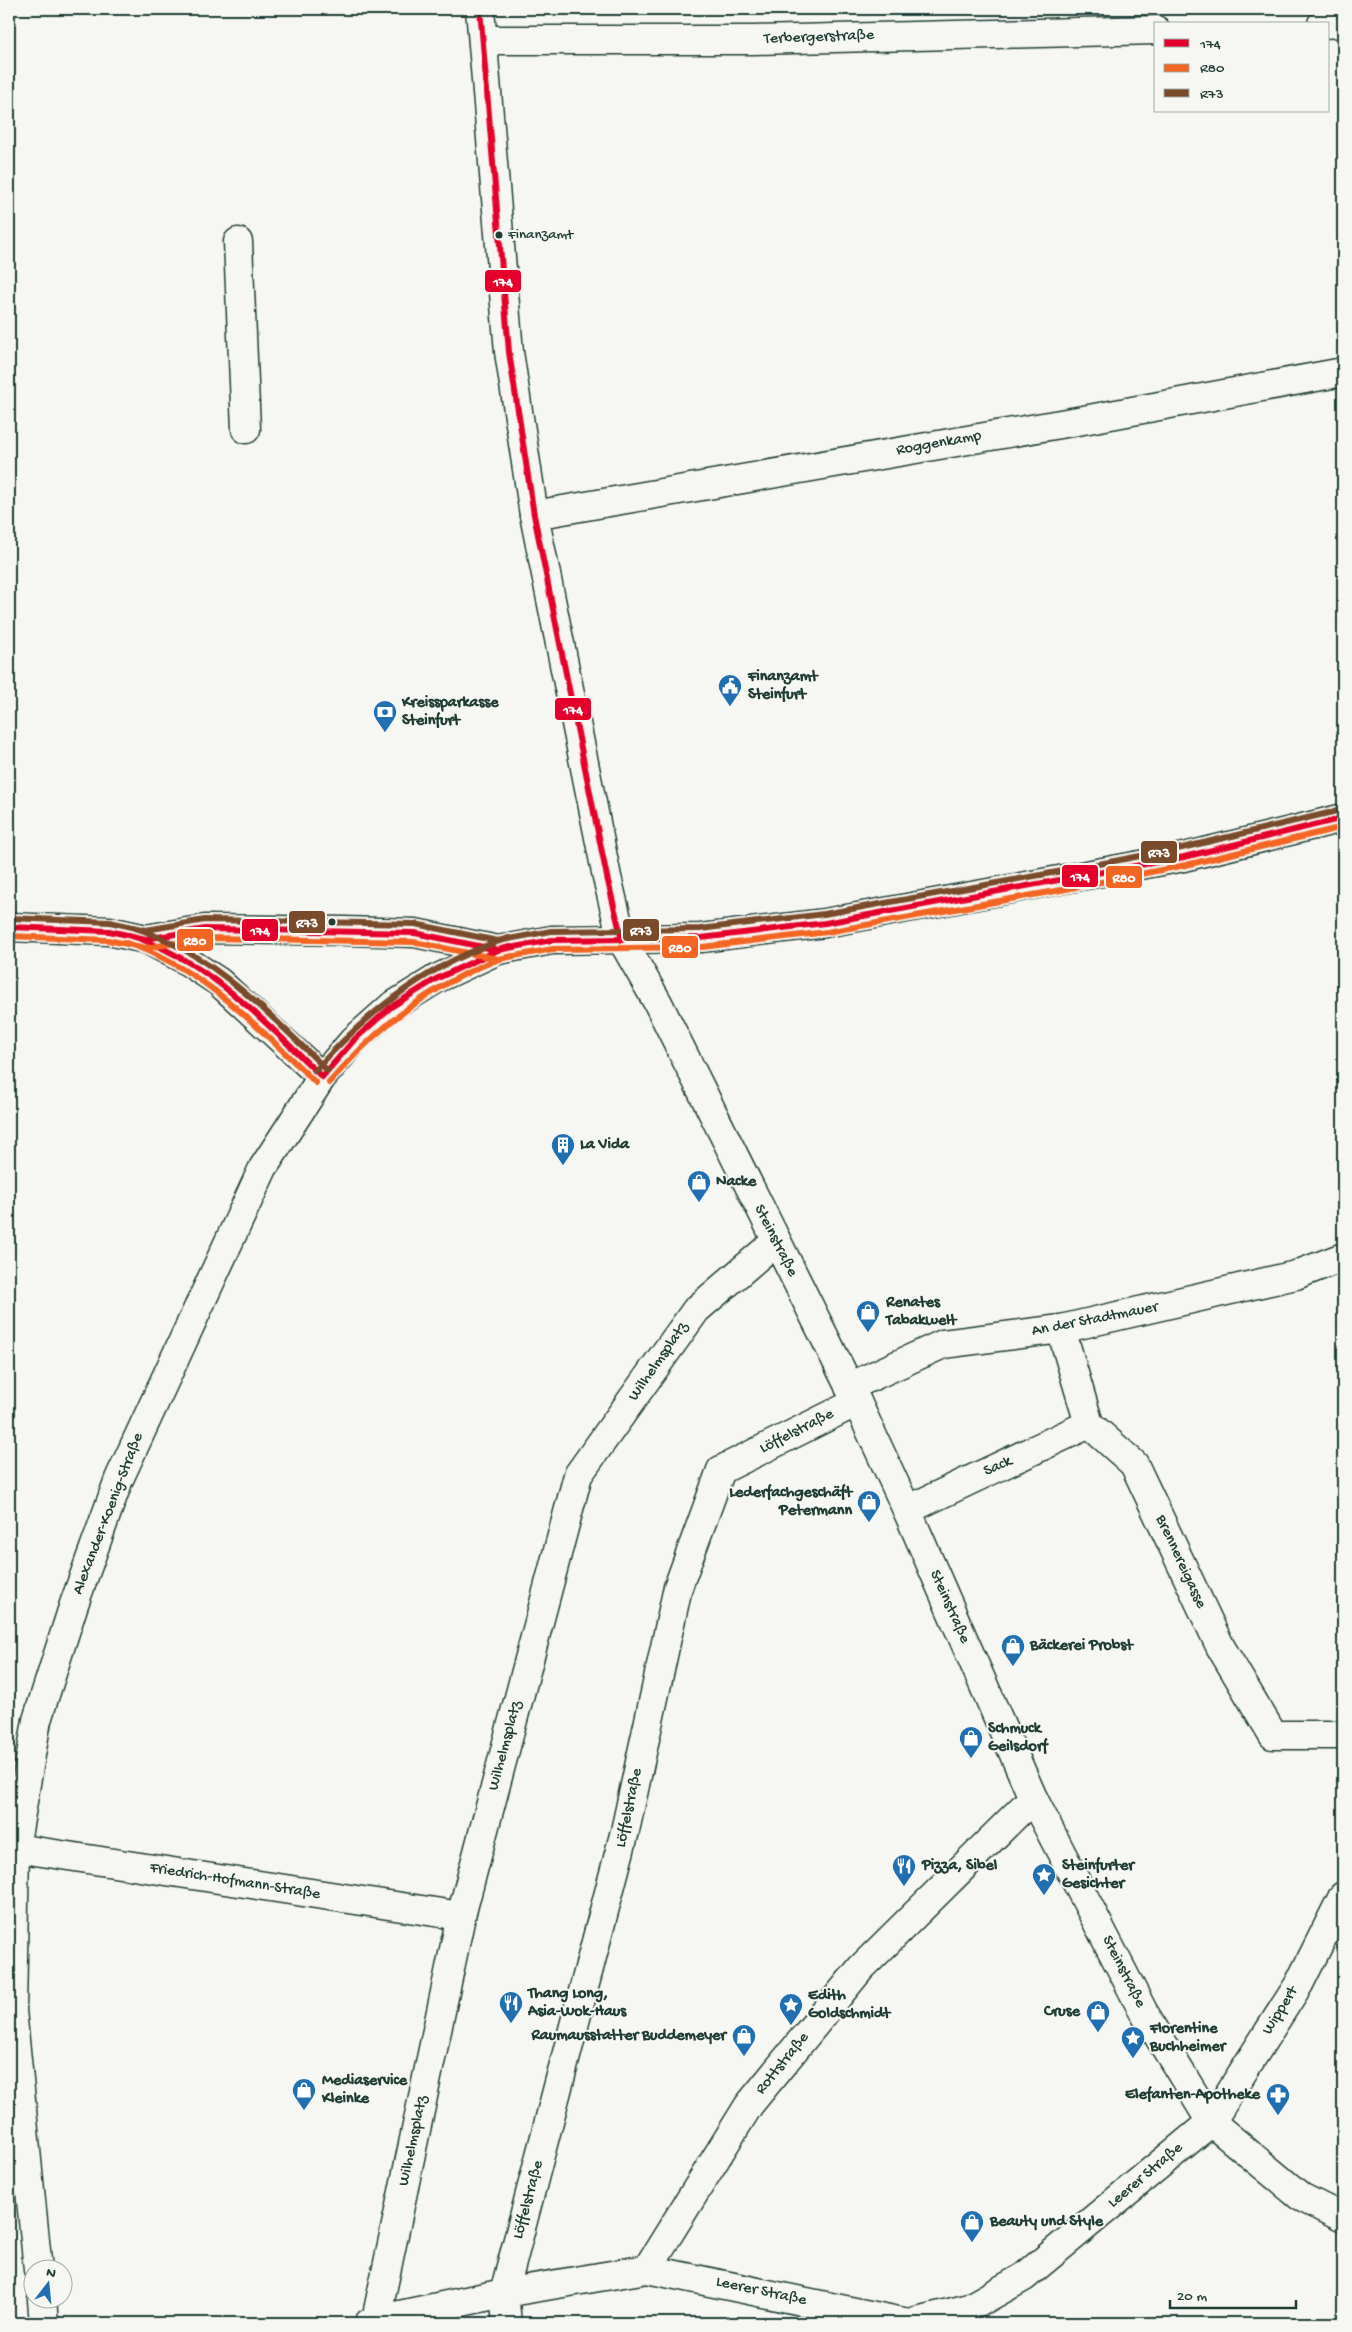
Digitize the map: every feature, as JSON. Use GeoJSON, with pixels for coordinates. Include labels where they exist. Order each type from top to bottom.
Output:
{"type":"FeatureCollection","features":[{"type":"Feature","properties":{"kind":"street","name":"Steinstraße"},"geometry":{"type":"LineString","coordinates":[[480,9],[509,352],[534,514],[607,877],[622,940],[658,1003],[853,1395],[907,1510],[1033,1798],[1143,2011],[1211,2122],[1302,2197],[1343,2218]]}},
{"type":"Feature","properties":{"kind":"street"},"geometry":{"type":"LineString","coordinates":[[1330,24],[1343,23]]}},
{"type":"Feature","properties":{"kind":"street","name":"Terbergerstraße"},"geometry":{"type":"LineString","coordinates":[[483,40],[754,40],[1154,30]]}},
{"type":"Feature","properties":{"kind":"street"},"geometry":{"type":"LineString","coordinates":[[238,242],[246,429]]}},
{"type":"Feature","properties":{"kind":"street","name":"Roggenkamp"},"geometry":{"type":"LineString","coordinates":[[534,514],[1088,419],[1343,372]]}},
{"type":"Feature","properties":{"kind":"street","name":"Alexander-Koenig-Straße"},"geometry":{"type":"LineString","coordinates":[[37,2260],[12,2010],[12,1848],[37,1720],[74,1604],[119,1479],[263,1168],[322,1076],[354,1040],[392,1007],[436,979],[498,950],[552,940],[700,938],[825,923],[1184,857],[1343,818]]}},
{"type":"Feature","properties":{"kind":"street"},"geometry":{"type":"LineString","coordinates":[[9,927],[109,931],[146,939],[184,959],[219,982],[322,1076]]}},
{"type":"Feature","properties":{"kind":"street"},"geometry":{"type":"LineString","coordinates":[[146,939],[205,929],[415,933],[498,950]]}},
{"type":"Feature","properties":{"kind":"street","name":"Wilhelmsplatz"},"geometry":{"type":"LineString","coordinates":[[372,2321],[461,1916],[578,1475],[696,1310],[776,1242]]}},
{"type":"Feature","properties":{"kind":"street","name":"An der Stadtmauer"},"geometry":{"type":"LineString","coordinates":[[853,1395],[943,1344],[1061,1329],[1296,1275],[1343,1257]]}},
{"type":"Feature","properties":{"kind":"street"},"geometry":{"type":"LineString","coordinates":[[1061,1329],[1089,1424]]}},
{"type":"Feature","properties":{"kind":"street","name":"Löffelstraße"},"geometry":{"type":"LineString","coordinates":[[504,2293],[625,1831],[678,1587],[721,1470],[853,1395]]}},
{"type":"Feature","properties":{"kind":"street","name":"Sack"},"geometry":{"type":"LineString","coordinates":[[907,1510],[1089,1424]]}},
{"type":"Feature","properties":{"kind":"street","name":"Brennereigasse"},"geometry":{"type":"LineString","coordinates":[[1089,1424],[1134,1464],[1220,1646],[1273,1736],[1343,1735]]}},
{"type":"Feature","properties":{"kind":"street","name":"Rottstraße"},"geometry":{"type":"LineString","coordinates":[[647,2269],[749,2105],[855,1975],[1033,1798]]}},
{"type":"Feature","properties":{"kind":"street","name":"Friedrich-Hofmann-Straße"},"geometry":{"type":"LineString","coordinates":[[12,1848],[461,1916]]}},
{"type":"Feature","properties":{"kind":"street","name":"Wippert"},"geometry":{"type":"LineString","coordinates":[[1211,2122],[1299,1984],[1343,1896]]}},
{"type":"Feature","properties":{"kind":"street","name":"Leerer Straße"},"geometry":{"type":"LineString","coordinates":[[372,2321],[504,2293],[647,2269],[908,2323],[969,2308],[1024,2277],[1211,2122]]}},
{"type":"Feature","properties":{"kind":"street"},"geometry":{"type":"LineString","coordinates":[[504,2293],[507,2323]]}},
{"type":"Feature","properties":{"kind":"street"},"geometry":{"type":"LineString","coordinates":[[43,2310],[44,2323]]}},
{"type":"Feature","properties":{"kind":"shaded area"},"geometry":{"type":"Polygon","coordinates":[[[1158,9],[1296,9],[1162,13],[1158,9]]]}},
{"type":"Feature","properties":{"kind":"transit line","name":"174"},"geometry":{"type":"LineString","coordinates":[[480,9],[509,352],[534,515],[607,877],[622,940]]}},
{"type":"Feature","properties":{"kind":"transit line","name":"R73"},"geometry":{"type":"LineString","coordinates":[[9,918],[110,922],[146,930],[205,920],[415,924],[498,941],[551,931],[700,929],[824,914],[1057,872],[1182,848],[1341,810]]}},
{"type":"Feature","properties":{"kind":"transit line","name":"174"},"geometry":{"type":"LineString","coordinates":[[322,1077],[354,1040],[391,1007],[436,979],[498,950],[552,940],[701,938],[825,923],[1184,857],[1343,818]]}},
{"type":"Feature","properties":{"kind":"transit line","name":"R80"},"geometry":{"type":"LineString","coordinates":[[9,936],[108,940],[146,948],[206,938],[414,942],[498,959],[553,949],[702,947],[827,932],[1061,890],[1186,865],[1343,827]]}},
{"type":"Feature","properties":{"kind":"transit line","name":"174"},"geometry":{"type":"LineString","coordinates":[[9,927],[109,931],[146,939],[205,929],[415,933],[498,950],[510,947]]}},
{"type":"Feature","properties":{"kind":"transit line","name":"R73"},"geometry":{"type":"LineString","coordinates":[[132,927],[161,938],[188,952],[214,969],[261,1007],[328,1071]]}},
{"type":"Feature","properties":{"kind":"transit line","name":"174"},"geometry":{"type":"LineString","coordinates":[[129,935],[158,946],[209,976],[256,1014],[322,1077]]}},
{"type":"Feature","properties":{"kind":"transit line","name":"R73"},"geometry":{"type":"LineString","coordinates":[[315,1071],[363,1022],[398,994],[456,959],[509,938]]}},
{"type":"Feature","properties":{"kind":"transit line","name":"R80"},"geometry":{"type":"LineString","coordinates":[[126,943],[154,954],[181,968],[205,984],[251,1021],[316,1083]]}},
{"type":"Feature","properties":{"kind":"transit line","name":"R80"},"geometry":{"type":"LineString","coordinates":[[329,1083],[374,1036],[407,1009],[443,986],[475,969],[493,961],[513,956]]}},
{"type":"Feature","properties":{"kind":"place","name":"Finanzamt"},"geometry":{"type":"Point","coordinates":[499,235]}},
{"type":"Feature","properties":{"kind":"place","name":"Finanzamt Steinfurt"},"geometry":{"type":"Point","coordinates":[730,707]}},
{"type":"Feature","properties":{"kind":"place","name":"Kreissparkasse Steinfurt"},"geometry":{"type":"Point","coordinates":[385,733]}},
{"type":"Feature","properties":{"kind":"place","name":"La Vida"},"geometry":{"type":"Point","coordinates":[563,1166]}},
{"type":"Feature","properties":{"kind":"place","name":"Nacke"},"geometry":{"type":"Point","coordinates":[699,1203]}},
{"type":"Feature","properties":{"kind":"place","name":"Renates Tabakwelt"},"geometry":{"type":"Point","coordinates":[868,1333]}},
{"type":"Feature","properties":{"kind":"place","name":"Lederfachgeschäft Petermann"},"geometry":{"type":"Point","coordinates":[869,1523]}},
{"type":"Feature","properties":{"kind":"place","name":"Bäckerei Probst"},"geometry":{"type":"Point","coordinates":[1013,1667]}},
{"type":"Feature","properties":{"kind":"place","name":"Schmuck Geilsdorf"},"geometry":{"type":"Point","coordinates":[971,1759]}},
{"type":"Feature","properties":{"kind":"place","name":"Pizza, Sibel"},"geometry":{"type":"Point","coordinates":[904,1887]}},
{"type":"Feature","properties":{"kind":"place","name":"Steinfurter Gesichter"},"geometry":{"type":"Point","coordinates":[1044,1896]}},
{"type":"Feature","properties":{"kind":"place","name":"Thang Long, Asia-Wok-Haus"},"geometry":{"type":"Point","coordinates":[511,2024]}},
{"type":"Feature","properties":{"kind":"place","name":"Edith Goldschmidt"},"geometry":{"type":"Point","coordinates":[791,2026]}},
{"type":"Feature","properties":{"kind":"place","name":"Cruse"},"geometry":{"type":"Point","coordinates":[1098,2033]}},
{"type":"Feature","properties":{"kind":"place","name":"Raumausstatter Buddemeyer"},"geometry":{"type":"Point","coordinates":[744,2057]}},
{"type":"Feature","properties":{"kind":"place","name":"Florentine Buchheimer"},"geometry":{"type":"Point","coordinates":[1133,2059]}},
{"type":"Feature","properties":{"kind":"place","name":"Mediaservice Kleinke"},"geometry":{"type":"Point","coordinates":[304,2111]}},
{"type":"Feature","properties":{"kind":"place","name":"Elefanten-Apotheke"},"geometry":{"type":"Point","coordinates":[1278,2116]}},
{"type":"Feature","properties":{"kind":"place","name":"Beauty und Style"},"geometry":{"type":"Point","coordinates":[972,2243]}}]}
